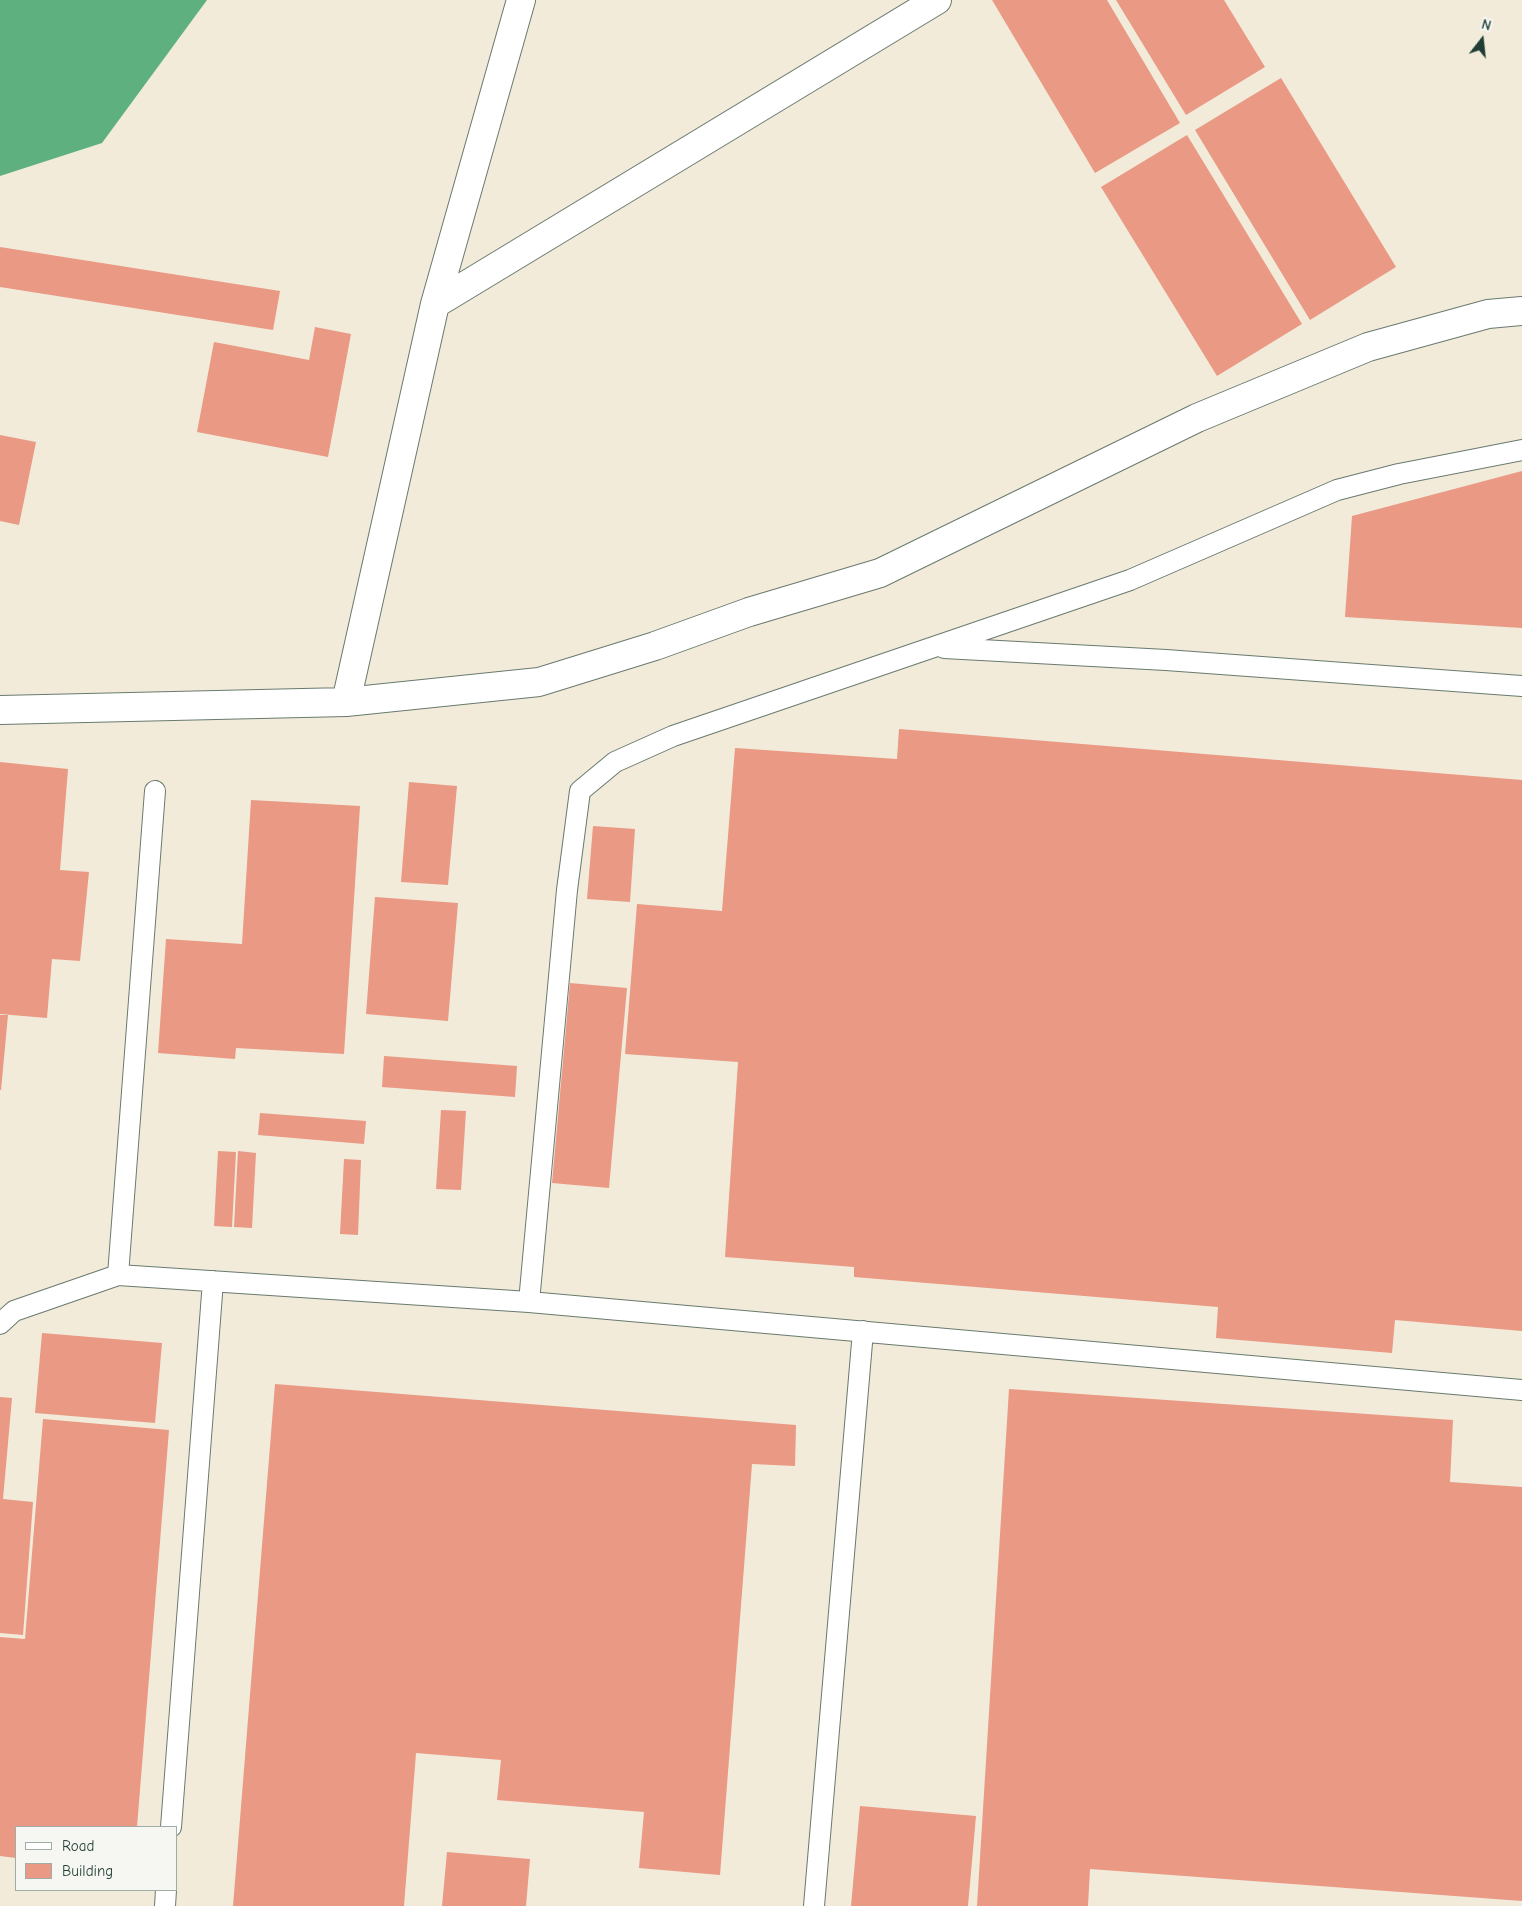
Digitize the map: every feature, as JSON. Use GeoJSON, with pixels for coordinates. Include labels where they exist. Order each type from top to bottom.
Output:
{"type":"FeatureCollection","features":[{"type":"Feature","properties":{"kind":"street"},"geometry":{"type":"LineString","coordinates":[[346,702],[435,304],[521,0]]}},
{"type":"Feature","properties":{"kind":"street"},"geometry":{"type":"LineString","coordinates":[[435,304],[937,0]]}},
{"type":"Feature","properties":{"kind":"street"},"geometry":{"type":"LineString","coordinates":[[0,710],[346,702],[539,682],[655,646],[749,612],[880,573],[1197,418],[1368,347],[1488,314],[1522,310]]}},
{"type":"Feature","properties":{"kind":"lane"},"geometry":{"type":"LineString","coordinates":[[529,1302],[567,890],[580,791],[615,762],[673,736],[1130,580],[1337,490],[1399,474],[1522,450]]}},
{"type":"Feature","properties":{"kind":"lane"},"geometry":{"type":"LineString","coordinates":[[932,648],[1166,660],[1522,686]]}},
{"type":"Feature","properties":{"kind":"lane"},"geometry":{"type":"LineString","coordinates":[[118,1275],[155,791]]}},
{"type":"Feature","properties":{"kind":"lane"},"geometry":{"type":"LineString","coordinates":[[0,1324],[14,1311],[118,1275],[529,1302],[1522,1390]]}},
{"type":"Feature","properties":{"kind":"lane"},"geometry":{"type":"LineString","coordinates":[[171,1826],[213,1281]]}},
{"type":"Feature","properties":{"kind":"lane"},"geometry":{"type":"LineString","coordinates":[[814,1906],[863,1332]]}},
{"type":"Feature","properties":{"kind":"lane"},"geometry":{"type":"LineString","coordinates":[[165,1906],[166,1891]]}},
{"type":"Feature","properties":{"kind":"green space"},"geometry":{"type":"Polygon","coordinates":[[[0,0],[207,0],[102,143],[0,176],[0,0]]]}},
{"type":"Feature","properties":{"kind":"building"},"geometry":{"type":"Polygon","coordinates":[[[992,0],[1107,0],[1180,123],[1095,173],[992,0]]]}},
{"type":"Feature","properties":{"kind":"building"},"geometry":{"type":"Polygon","coordinates":[[[1116,0],[1224,0],[1265,67],[1186,115],[1116,0]]]}},
{"type":"Feature","properties":{"kind":"building"},"geometry":{"type":"Polygon","coordinates":[[[1281,78],[1396,267],[1310,320],[1195,130],[1281,78]]]}},
{"type":"Feature","properties":{"kind":"building"},"geometry":{"type":"Polygon","coordinates":[[[1187,135],[1302,324],[1217,376],[1101,187],[1187,135]]]}},
{"type":"Feature","properties":{"kind":"building"},"geometry":{"type":"Polygon","coordinates":[[[0,247],[280,291],[273,330],[0,287],[0,247]]]}},
{"type":"Feature","properties":{"kind":"building"},"geometry":{"type":"Polygon","coordinates":[[[315,327],[351,334],[328,457],[197,432],[214,342],[309,360],[315,327]]]}},
{"type":"Feature","properties":{"kind":"building"},"geometry":{"type":"Polygon","coordinates":[[[0,435],[36,442],[19,525],[0,521],[0,435]]]}},
{"type":"Feature","properties":{"kind":"building"},"geometry":{"type":"Polygon","coordinates":[[[1522,471],[1522,628],[1345,617],[1352,516],[1522,471]]]}},
{"type":"Feature","properties":{"kind":"building"},"geometry":{"type":"Polygon","coordinates":[[[899,729],[1522,780],[1522,1331],[1395,1320],[1392,1353],[1216,1338],[1218,1307],[854,1277],[854,1267],[725,1257],[738,1062],[625,1054],[637,904],[722,911],[735,748],[897,759],[899,729]]]}},
{"type":"Feature","properties":{"kind":"building"},"geometry":{"type":"Polygon","coordinates":[[[0,762],[68,769],[60,870],[89,872],[80,961],[52,959],[47,1018],[0,1014],[0,762]]]}},
{"type":"Feature","properties":{"kind":"building"},"geometry":{"type":"Polygon","coordinates":[[[409,782],[457,786],[448,885],[401,882],[409,782]]]}},
{"type":"Feature","properties":{"kind":"building"},"geometry":{"type":"Polygon","coordinates":[[[251,800],[360,806],[344,1054],[236,1048],[235,1059],[158,1053],[166,939],[242,944],[251,800]]]}},
{"type":"Feature","properties":{"kind":"building"},"geometry":{"type":"Polygon","coordinates":[[[593,826],[635,829],[630,902],[587,899],[593,826]]]}},
{"type":"Feature","properties":{"kind":"building"},"geometry":{"type":"Polygon","coordinates":[[[375,897],[458,903],[448,1021],[366,1014],[375,897]]]}},
{"type":"Feature","properties":{"kind":"building"},"geometry":{"type":"Polygon","coordinates":[[[570,983],[627,988],[609,1188],[552,1183],[570,983]]]}},
{"type":"Feature","properties":{"kind":"building"},"geometry":{"type":"Polygon","coordinates":[[[0,1015],[8,1015],[1,1090],[0,1090],[0,1015]]]}},
{"type":"Feature","properties":{"kind":"building"},"geometry":{"type":"Polygon","coordinates":[[[384,1056],[517,1066],[515,1097],[382,1087],[384,1056]]]}},
{"type":"Feature","properties":{"kind":"building"},"geometry":{"type":"Polygon","coordinates":[[[441,1110],[466,1111],[461,1190],[436,1189],[441,1110]]]}},
{"type":"Feature","properties":{"kind":"building"},"geometry":{"type":"Polygon","coordinates":[[[260,1113],[366,1121],[364,1144],[258,1135],[260,1113]]]}},
{"type":"Feature","properties":{"kind":"building"},"geometry":{"type":"Polygon","coordinates":[[[218,1151],[236,1152],[232,1227],[214,1226],[218,1151]]]}},
{"type":"Feature","properties":{"kind":"building"},"geometry":{"type":"Polygon","coordinates":[[[238,1151],[256,1153],[252,1228],[234,1227],[238,1151]]]}},
{"type":"Feature","properties":{"kind":"building"},"geometry":{"type":"Polygon","coordinates":[[[344,1159],[361,1160],[358,1235],[340,1234],[344,1159]]]}},
{"type":"Feature","properties":{"kind":"building"},"geometry":{"type":"Polygon","coordinates":[[[42,1333],[162,1343],[155,1423],[35,1413],[42,1333]]]}},
{"type":"Feature","properties":{"kind":"building"},"geometry":{"type":"Polygon","coordinates":[[[275,1384],[796,1425],[795,1466],[752,1464],[720,1875],[639,1868],[644,1812],[497,1800],[501,1760],[416,1753],[404,1906],[233,1906],[275,1384]]]}},
{"type":"Feature","properties":{"kind":"building"},"geometry":{"type":"Polygon","coordinates":[[[1009,1389],[1453,1420],[1450,1482],[1522,1487],[1522,1901],[1090,1869],[1088,1906],[977,1906],[1009,1389]]]}},
{"type":"Feature","properties":{"kind":"building"},"geometry":{"type":"Polygon","coordinates":[[[0,1397],[12,1398],[3,1499],[33,1502],[23,1635],[0,1633],[0,1397]]]}},
{"type":"Feature","properties":{"kind":"building"},"geometry":{"type":"Polygon","coordinates":[[[43,1419],[169,1430],[137,1826],[15,1826],[15,1858],[0,1856],[0,1637],[25,1639],[43,1419]]]}},
{"type":"Feature","properties":{"kind":"building"},"geometry":{"type":"Polygon","coordinates":[[[860,1806],[976,1816],[968,1906],[851,1906],[860,1806]]]}},
{"type":"Feature","properties":{"kind":"building"},"geometry":{"type":"Polygon","coordinates":[[[447,1852],[530,1859],[526,1906],[442,1906],[447,1852]]]}}]}
